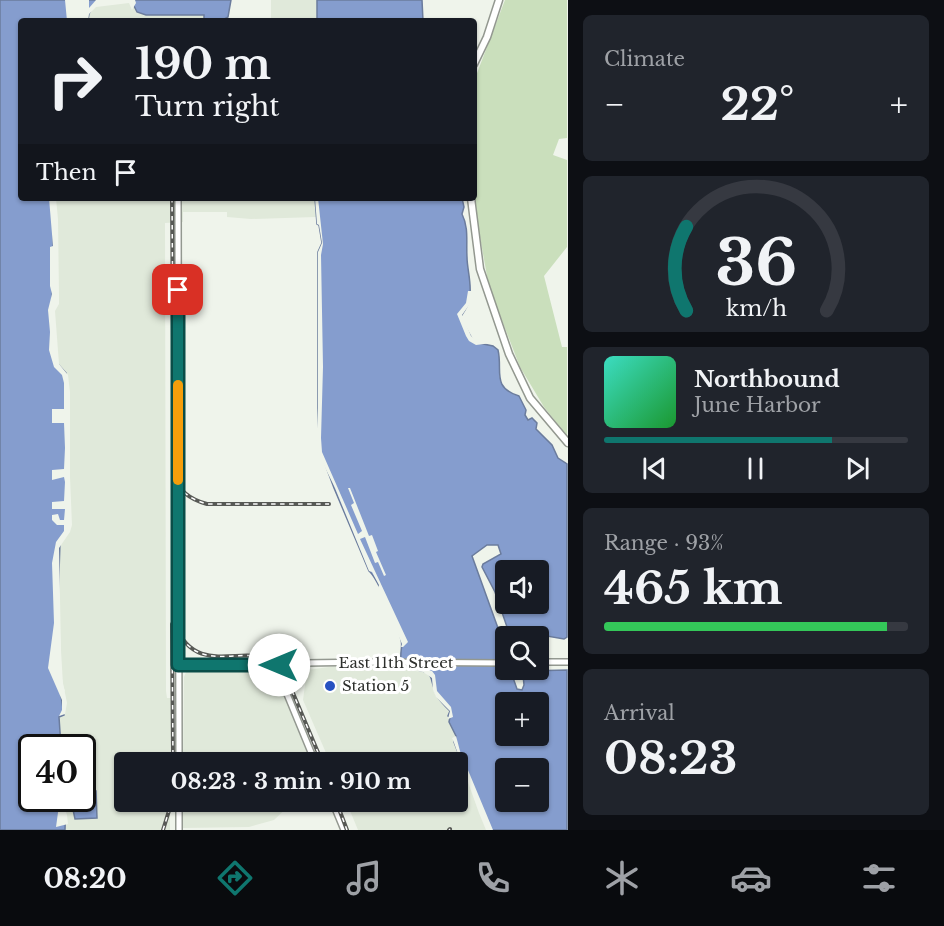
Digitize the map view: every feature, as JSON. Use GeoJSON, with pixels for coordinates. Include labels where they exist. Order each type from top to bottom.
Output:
{"type":"FeatureCollection","features":[{"type":"Feature","properties":{"kind":"main road"},"geometry":{"type":"LineString","coordinates":[[477,58],[487,38],[499,0]]}},
{"type":"Feature","properties":{"kind":"main road"},"geometry":{"type":"LineString","coordinates":[[471,201],[480,269],[509,354],[530,398],[567,443]]}},
{"type":"Feature","properties":{"kind":"street"},"geometry":{"type":"LineString","coordinates":[[178,201],[179,752]]}},
{"type":"Feature","properties":{"kind":"street"},"geometry":{"type":"LineString","coordinates":[[549,662],[567,662]]}},
{"type":"Feature","properties":{"kind":"street","name":"East 11th Street"},"geometry":{"type":"LineString","coordinates":[[178,665],[495,663]]}},
{"type":"Feature","properties":{"kind":"street"},"geometry":{"type":"LineString","coordinates":[[275,665],[311,752]]}},
{"type":"Feature","properties":{"kind":"street"},"geometry":{"type":"LineString","coordinates":[[179,812],[179,830]]}},
{"type":"Feature","properties":{"kind":"street"},"geometry":{"type":"LineString","coordinates":[[337,812],[344,830]]}},
{"type":"Feature","properties":{"kind":"shaded area"},"geometry":{"type":"Polygon","coordinates":[[[129,0],[146,15],[204,15],[204,18],[78,18],[89,14],[94,4],[129,0]]]}},
{"type":"Feature","properties":{"kind":"shaded area"},"geometry":{"type":"Polygon","coordinates":[[[271,0],[327,0],[327,18],[271,18],[271,0]]]}},
{"type":"Feature","properties":{"kind":"shaded area"},"geometry":{"type":"Polygon","coordinates":[[[54,201],[315,201],[316,217],[251,219],[227,217],[227,212],[183,212],[183,222],[165,223],[166,691],[167,698],[171,698],[170,752],[114,752],[114,812],[170,812],[170,830],[65,830],[66,812],[96,812],[96,734],[60,734],[59,716],[62,693],[65,691],[60,633],[57,363],[42,274],[54,201]]]}},
{"type":"Feature","properties":{"kind":"shaded area"},"geometry":{"type":"Polygon","coordinates":[[[405,665],[427,672],[433,679],[437,696],[450,711],[449,719],[456,736],[454,742],[458,752],[326,752],[303,700],[307,670],[336,666],[405,665]]]}},
{"type":"Feature","properties":{"kind":"shaded area"},"geometry":{"type":"Polygon","coordinates":[[[190,669],[268,671],[278,681],[307,752],[183,752],[184,677],[190,669]]]}},
{"type":"Feature","properties":{"kind":"shaded area"},"geometry":{"type":"Polygon","coordinates":[[[468,778],[488,830],[358,830],[351,812],[468,812],[468,778]]]}},
{"type":"Feature","properties":{"kind":"shaded area"},"geometry":{"type":"Polygon","coordinates":[[[183,812],[282,812],[274,820],[249,827],[183,828],[183,812]]]}},
{"type":"Feature","properties":{"kind":"green space"},"geometry":{"type":"Polygon","coordinates":[[[505,0],[567,0],[567,138],[559,139],[553,155],[567,160],[567,247],[544,276],[562,347],[567,347],[567,436],[544,407],[520,367],[489,287],[474,201],[477,201],[477,73],[505,0]]]}},
{"type":"Feature","properties":{"kind":"water"},"geometry":{"type":"Polygon","coordinates":[[[0,0],[129,0],[94,4],[88,18],[18,18],[18,201],[54,201],[52,310],[57,363],[66,373],[69,527],[60,542],[56,663],[64,715],[59,717],[60,734],[18,734],[18,812],[66,812],[65,830],[0,830],[0,0]]]}},
{"type":"Feature","properties":{"kind":"water"},"geometry":{"type":"Polygon","coordinates":[[[131,0],[231,0],[226,18],[204,18],[204,15],[146,15],[137,12],[131,0]]]}},
{"type":"Feature","properties":{"kind":"water"},"geometry":{"type":"Polygon","coordinates":[[[317,0],[422,0],[423,18],[317,18],[317,0]]]}},
{"type":"Feature","properties":{"kind":"water"},"geometry":{"type":"Polygon","coordinates":[[[315,201],[463,201],[470,296],[460,318],[474,342],[493,346],[498,350],[501,383],[510,392],[519,396],[528,420],[532,418],[537,423],[536,429],[552,445],[558,458],[567,464],[567,637],[564,639],[549,636],[549,626],[507,626],[503,614],[549,614],[549,560],[495,560],[495,592],[482,567],[483,564],[501,554],[498,545],[487,545],[472,556],[497,626],[495,626],[495,680],[514,680],[517,689],[522,690],[524,680],[549,680],[549,670],[567,670],[567,830],[488,830],[468,778],[468,752],[458,752],[454,742],[456,736],[449,722],[450,711],[437,696],[428,673],[409,669],[401,658],[402,642],[396,625],[382,592],[369,571],[318,445],[318,252],[322,243],[317,224],[315,201]]]}},
{"type":"Feature","properties":{"kind":"water"},"geometry":{"type":"Polygon","coordinates":[[[96,791],[97,818],[75,819],[74,812],[96,812],[96,791]]]}},
{"type":"Feature","properties":{"kind":"pier"},"geometry":{"type":"Polygon","coordinates":[[[65,0],[89,0],[89,8],[96,0],[135,0],[136,3],[132,10],[129,3],[96,7],[88,18],[67,18],[65,0]]]}},
{"type":"Feature","properties":{"kind":"pier"},"geometry":{"type":"Polygon","coordinates":[[[49,201],[56,201],[58,219],[59,304],[55,311],[59,364],[68,375],[70,392],[72,525],[59,548],[61,649],[59,663],[67,703],[65,714],[59,716],[62,710],[62,700],[48,668],[54,623],[52,563],[56,542],[64,531],[64,525],[57,525],[52,520],[52,515],[58,514],[60,520],[64,520],[65,509],[52,509],[52,502],[64,501],[65,482],[64,477],[52,480],[52,470],[64,469],[65,448],[64,423],[52,423],[52,409],[64,409],[62,375],[54,367],[49,350],[48,310],[52,294],[50,247],[53,246],[49,201]]]}},
{"type":"Feature","properties":{"kind":"pier"},"geometry":{"type":"Polygon","coordinates":[[[315,201],[318,201],[323,244],[321,255],[322,452],[358,534],[362,531],[351,505],[354,503],[348,488],[350,488],[369,536],[372,535],[378,551],[376,552],[386,575],[384,576],[378,562],[375,563],[365,537],[360,539],[408,642],[403,647],[401,647],[402,644],[378,588],[379,585],[372,572],[369,571],[335,488],[316,449],[318,252],[322,243],[317,224],[315,201]]]}},
{"type":"Feature","properties":{"kind":"pier"},"geometry":{"type":"Polygon","coordinates":[[[468,291],[472,291],[472,301],[462,315],[471,336],[492,343],[476,345],[466,336],[457,314],[466,303],[468,291]]]}},
{"type":"Feature","properties":{"kind":"pier"},"geometry":{"type":"Polygon","coordinates":[[[408,670],[432,671],[435,675],[437,691],[451,707],[453,717],[448,719],[450,711],[436,697],[432,678],[423,672],[408,670]]]}},
{"type":"Feature","properties":{"kind":"pier"},"geometry":{"type":"Polygon","coordinates":[[[456,736],[460,752],[457,752],[452,738],[456,736]]]}},
{"type":"Feature","properties":{"kind":"pier"},"geometry":{"type":"Polygon","coordinates":[[[468,770],[493,830],[486,830],[468,782],[468,770]]]}},
{"type":"Feature","properties":{"kind":"pier"},"geometry":{"type":"Polygon","coordinates":[[[58,812],[67,812],[68,824],[56,827],[58,812]]]}},
{"type":"Feature","properties":{"kind":"railway"},"geometry":{"type":"LineString","coordinates":[[172,201],[175,625],[186,643],[199,653],[214,656],[261,656],[274,662],[285,674],[318,752]]}},
{"type":"Feature","properties":{"kind":"railway"},"geometry":{"type":"LineString","coordinates":[[175,477],[187,495],[207,504],[329,504]]}},
{"type":"Feature","properties":{"kind":"railway"},"geometry":{"type":"LineString","coordinates":[[172,624],[173,752]]}},
{"type":"Feature","properties":{"kind":"railway"},"geometry":{"type":"LineString","coordinates":[[163,830],[169,812]]}},
{"type":"Feature","properties":{"kind":"railway"},"geometry":{"type":"LineString","coordinates":[[340,812],[347,830]]}},
{"type":"Feature","properties":{"kind":"slow traffic"},"geometry":{"type":"LineString","coordinates":[[178,385],[178,480]]}},
{"type":"Feature","properties":{"kind":"place","name":"Station 5"},"geometry":{"type":"Point","coordinates":[330,686]}},
{"type":"Feature","properties":{"kind":"route"},"geometry":{"type":"LineString","coordinates":[[178,290],[178,665],[279,665]]}}]}
